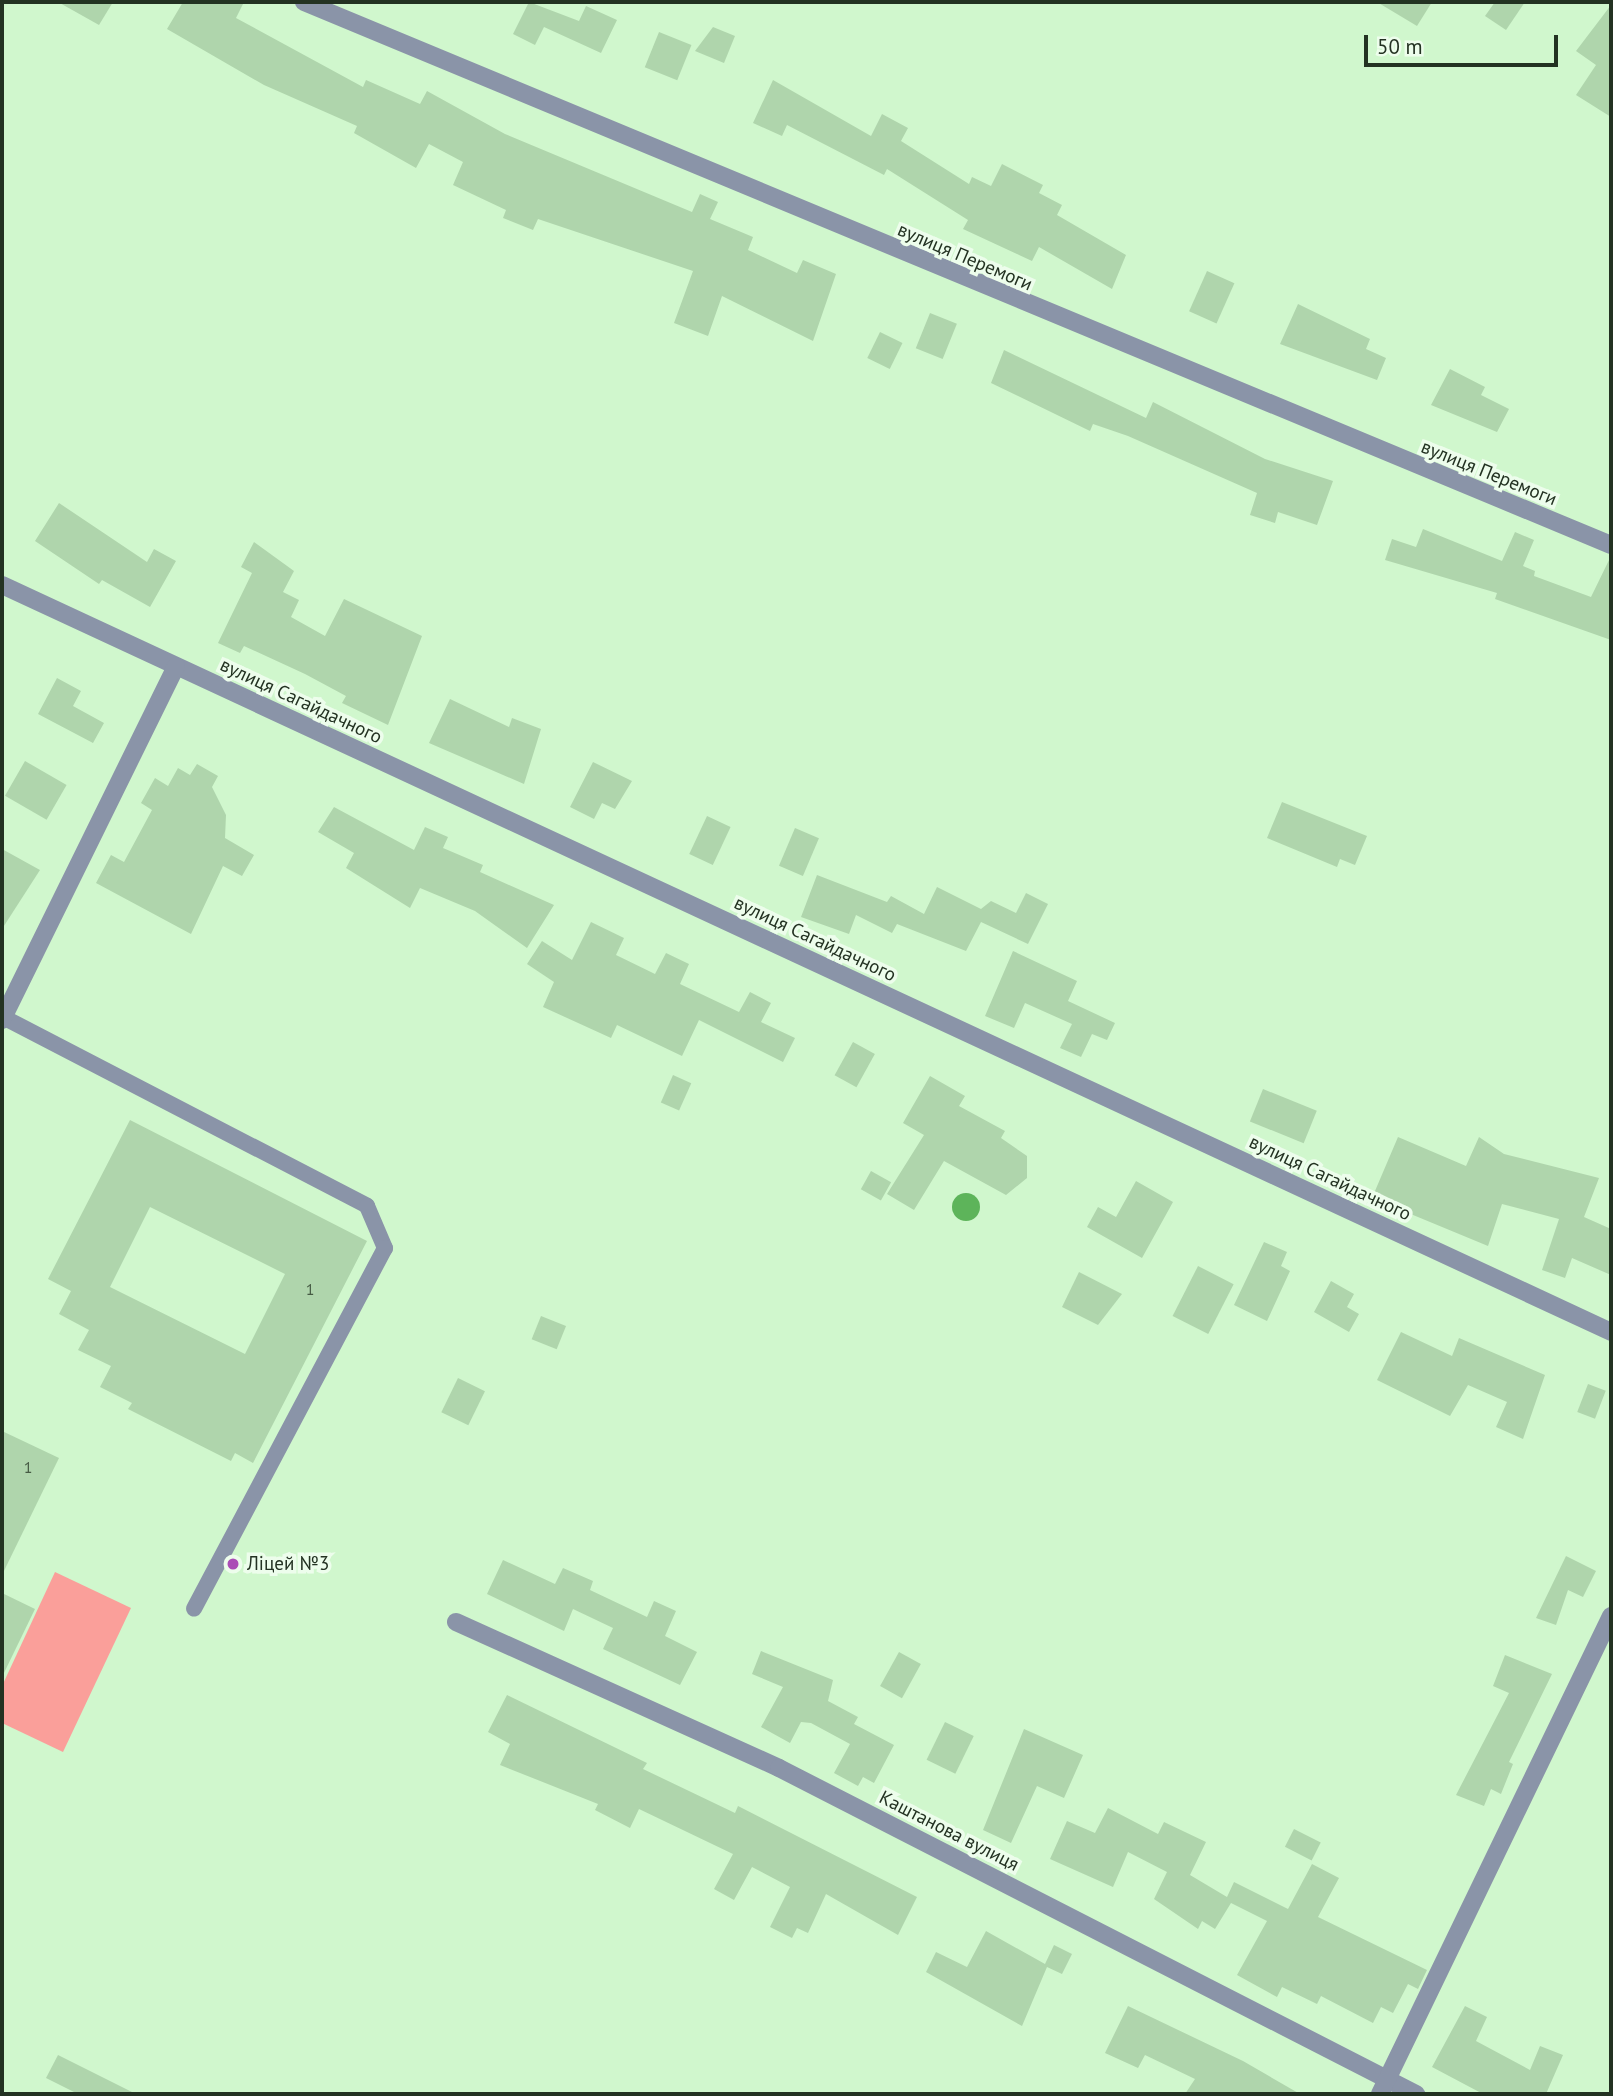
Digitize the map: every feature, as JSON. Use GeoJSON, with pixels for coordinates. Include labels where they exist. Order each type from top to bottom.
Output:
{"type":"FeatureCollection","features":[{"type":"Feature","properties":{"kind":"street","name":"вулиця Перемоги"},"geometry":{"type":"LineString","coordinates":[[304,2],[1611,545]]}},
{"type":"Feature","properties":{"kind":"street","name":"вулиця Сагайдачного"},"geometry":{"type":"LineString","coordinates":[[2,585],[1611,1332]]}},
{"type":"Feature","properties":{"kind":"street"},"geometry":{"type":"LineString","coordinates":[[3,1018],[176,666]]}},
{"type":"Feature","properties":{"kind":"street"},"geometry":{"type":"LineString","coordinates":[[1384,2087],[1611,1616]]}},
{"type":"Feature","properties":{"kind":"street","name":"Каштанова вулиця"},"geometry":{"type":"LineString","coordinates":[[456,1622],[779,1768],[1384,2087],[1416,2094]]}},
{"type":"Feature","properties":{"kind":"lane"},"geometry":{"type":"LineString","coordinates":[[3,1018],[367,1206],[385,1248],[194,1608]]}},
{"type":"Feature","properties":{"kind":"shaded area"},"geometry":{"type":"Polygon","coordinates":[[[966,1193],[976,1197],[980,1207],[976,1217],[966,1221],[956,1217],[952,1207],[956,1197],[966,1193]]]}},
{"type":"Feature","properties":{"kind":"shaded area"},"geometry":{"type":"Polygon","coordinates":[[[55,1572],[131,1608],[63,1752],[2,1723],[2,1686],[55,1572]]]}},
{"type":"Feature","properties":{"kind":"building"},"geometry":{"type":"Polygon","coordinates":[[[58,2],[113,2],[99,25],[58,2]]]}},
{"type":"Feature","properties":{"kind":"building"},"geometry":{"type":"Polygon","coordinates":[[[183,2],[244,2],[236,18],[363,87],[366,80],[420,104],[427,91],[505,134],[692,212],[700,194],[718,202],[710,219],[753,237],[748,250],[797,273],[803,260],[836,274],[813,341],[722,296],[708,336],[674,323],[693,271],[538,219],[533,230],[503,218],[506,210],[453,185],[463,162],[429,144],[416,168],[354,133],[357,126],[264,85],[167,29],[183,2]]]}},
{"type":"Feature","properties":{"kind":"building"},"geometry":{"type":"Polygon","coordinates":[[[529,2],[579,21],[586,6],[617,20],[601,53],[544,27],[535,45],[513,34],[529,2]]]}},
{"type":"Feature","properties":{"kind":"building"},"geometry":{"type":"Polygon","coordinates":[[[1377,2],[1432,2],[1417,26],[1377,2]]]}},
{"type":"Feature","properties":{"kind":"building"},"geometry":{"type":"Polygon","coordinates":[[[1495,2],[1525,2],[1506,30],[1485,16],[1495,2]]]}},
{"type":"Feature","properties":{"kind":"building"},"geometry":{"type":"Polygon","coordinates":[[[1611,5],[1611,117],[1576,95],[1596,65],[1576,51],[1611,5]]]}},
{"type":"Feature","properties":{"kind":"building"},"geometry":{"type":"Polygon","coordinates":[[[713,27],[735,36],[724,63],[695,51],[713,27]]]}},
{"type":"Feature","properties":{"kind":"building"},"geometry":{"type":"Polygon","coordinates":[[[659,32],[691,45],[677,80],[645,67],[659,32]]]}},
{"type":"Feature","properties":{"kind":"building"},"geometry":{"type":"Polygon","coordinates":[[[773,80],[871,136],[882,114],[908,128],[901,141],[969,184],[972,177],[991,186],[1002,164],[1043,185],[1039,193],[1062,205],[1057,215],[1126,255],[1112,289],[1039,247],[1032,261],[963,229],[968,220],[887,169],[884,175],[787,125],[782,136],[753,123],[773,80]]]}},
{"type":"Feature","properties":{"kind":"building"},"geometry":{"type":"Polygon","coordinates":[[[1207,271],[1234,283],[1217,323],[1189,311],[1207,271]]]}},
{"type":"Feature","properties":{"kind":"building"},"geometry":{"type":"Polygon","coordinates":[[[1298,304],[1370,339],[1366,349],[1386,358],[1377,380],[1280,344],[1298,304]]]}},
{"type":"Feature","properties":{"kind":"building"},"geometry":{"type":"Polygon","coordinates":[[[930,313],[957,324],[943,359],[916,348],[930,313]]]}},
{"type":"Feature","properties":{"kind":"building"},"geometry":{"type":"Polygon","coordinates":[[[880,332],[902,343],[890,369],[867,358],[880,332]]]}},
{"type":"Feature","properties":{"kind":"building"},"geometry":{"type":"Polygon","coordinates":[[[1004,350],[1146,418],[1153,402],[1265,459],[1333,481],[1317,525],[1278,512],[1275,523],[1250,515],[1257,493],[1128,436],[1093,424],[1090,431],[991,383],[1004,350]]]}},
{"type":"Feature","properties":{"kind":"building"},"geometry":{"type":"Polygon","coordinates":[[[1450,369],[1485,387],[1481,395],[1509,409],[1497,432],[1431,405],[1450,369]]]}},
{"type":"Feature","properties":{"kind":"building"},"geometry":{"type":"Polygon","coordinates":[[[59,503],[147,562],[154,549],[176,561],[150,607],[102,580],[99,584],[35,541],[59,503]]]}},
{"type":"Feature","properties":{"kind":"building"},"geometry":{"type":"Polygon","coordinates":[[[1423,529],[1502,561],[1515,532],[1534,540],[1523,566],[1535,571],[1534,576],[1591,597],[1611,556],[1611,640],[1495,599],[1497,593],[1385,560],[1392,539],[1416,547],[1423,529]]]}},
{"type":"Feature","properties":{"kind":"building"},"geometry":{"type":"Polygon","coordinates":[[[254,542],[294,571],[283,592],[299,600],[291,617],[325,636],[344,599],[422,636],[388,725],[342,703],[346,696],[305,674],[244,646],[240,653],[218,643],[252,573],[241,567],[254,542]]]}},
{"type":"Feature","properties":{"kind":"building"},"geometry":{"type":"Polygon","coordinates":[[[57,678],[81,691],[73,706],[104,723],[93,743],[38,714],[57,678]]]}},
{"type":"Feature","properties":{"kind":"building"},"geometry":{"type":"Polygon","coordinates":[[[450,699],[509,727],[512,718],[541,729],[524,784],[429,743],[450,699]]]}},
{"type":"Feature","properties":{"kind":"building"},"geometry":{"type":"Polygon","coordinates":[[[25,761],[67,785],[47,820],[5,796],[25,761]]]}},
{"type":"Feature","properties":{"kind":"building"},"geometry":{"type":"Polygon","coordinates":[[[593,762],[632,781],[615,809],[602,803],[594,819],[570,807],[593,762]]]}},
{"type":"Feature","properties":{"kind":"building"},"geometry":{"type":"Polygon","coordinates":[[[197,764],[218,776],[212,787],[226,815],[225,838],[254,855],[242,876],[223,866],[191,934],[96,883],[111,855],[124,862],[152,810],[141,803],[155,778],[168,786],[178,768],[190,775],[197,764]]]}},
{"type":"Feature","properties":{"kind":"building"},"geometry":{"type":"Polygon","coordinates":[[[1282,802],[1367,836],[1355,865],[1340,859],[1337,867],[1267,838],[1282,802]]]}},
{"type":"Feature","properties":{"kind":"building"},"geometry":{"type":"Polygon","coordinates":[[[334,807],[414,850],[425,827],[448,837],[443,848],[483,865],[480,872],[554,905],[527,948],[475,911],[420,888],[410,908],[346,868],[354,853],[318,832],[334,807]]]}},
{"type":"Feature","properties":{"kind":"building"},"geometry":{"type":"Polygon","coordinates":[[[707,816],[731,827],[713,865],[689,854],[707,816]]]}},
{"type":"Feature","properties":{"kind":"building"},"geometry":{"type":"Polygon","coordinates":[[[795,828],[819,838],[803,876],[779,866],[795,828]]]}},
{"type":"Feature","properties":{"kind":"building"},"geometry":{"type":"Polygon","coordinates":[[[2,849],[40,870],[2,929],[2,849]]]}},
{"type":"Feature","properties":{"kind":"building"},"geometry":{"type":"Polygon","coordinates":[[[817,875],[887,902],[891,896],[924,914],[937,887],[981,909],[991,901],[1016,913],[1026,893],[1048,904],[1028,944],[981,922],[966,951],[897,924],[892,933],[856,915],[849,934],[801,917],[817,875]]]}},
{"type":"Feature","properties":{"kind":"building"},"geometry":{"type":"Polygon","coordinates":[[[591,922],[624,938],[616,955],[655,974],[666,953],[689,964],[680,984],[739,1012],[750,992],[771,1003],[761,1022],[795,1038],[783,1062],[699,1020],[682,1056],[617,1025],[611,1038],[543,1007],[554,982],[527,964],[542,941],[572,960],[591,922]]]}},
{"type":"Feature","properties":{"kind":"building"},"geometry":{"type":"Polygon","coordinates":[[[1013,951],[1077,981],[1068,1001],[1115,1023],[1107,1040],[1092,1034],[1081,1057],[1060,1048],[1072,1024],[1025,1003],[1014,1028],[985,1016],[1013,951]]]}},
{"type":"Feature","properties":{"kind":"building"},"geometry":{"type":"Polygon","coordinates":[[[853,1042],[875,1054],[856,1087],[835,1075],[853,1042]]]}},
{"type":"Feature","properties":{"kind":"building"},"geometry":{"type":"Polygon","coordinates":[[[673,1075],[691,1083],[679,1111],[661,1102],[673,1075]]]}},
{"type":"Feature","properties":{"kind":"building"},"geometry":{"type":"Polygon","coordinates":[[[930,1076],[965,1096],[959,1106],[1005,1131],[1001,1138],[1027,1156],[1027,1178],[1006,1195],[944,1161],[914,1210],[887,1194],[924,1135],[903,1123],[930,1076]]]}},
{"type":"Feature","properties":{"kind":"building"},"geometry":{"type":"Polygon","coordinates":[[[1263,1089],[1317,1111],[1304,1143],[1250,1121],[1263,1089]]]}},
{"type":"Feature","properties":{"kind":"building"},"geometry":{"type":"Polygon","coordinates":[[[130,1120],[367,1241],[253,1463],[235,1453],[231,1461],[128,1409],[132,1403],[100,1387],[111,1366],[78,1350],[89,1330],[59,1314],[71,1291],[48,1279],[130,1120]],[[150,1207],[110,1287],[245,1354],[285,1274],[150,1207]]]}},
{"type":"Feature","properties":{"kind":"building"},"geometry":{"type":"Polygon","coordinates":[[[1398,1137],[1466,1166],[1479,1137],[1504,1154],[1599,1178],[1584,1217],[1611,1229],[1611,1275],[1572,1258],[1565,1278],[1542,1270],[1559,1219],[1502,1204],[1488,1246],[1372,1198],[1398,1137]]]}},
{"type":"Feature","properties":{"kind":"building"},"geometry":{"type":"Polygon","coordinates":[[[871,1171],[891,1182],[881,1201],[861,1189],[871,1171]]]}},
{"type":"Feature","properties":{"kind":"building"},"geometry":{"type":"Polygon","coordinates":[[[1136,1181],[1173,1202],[1142,1258],[1087,1227],[1098,1207],[1116,1217],[1136,1181]]]}},
{"type":"Feature","properties":{"kind":"building"},"geometry":{"type":"Polygon","coordinates":[[[1264,1242],[1287,1252],[1281,1266],[1290,1271],[1267,1321],[1234,1305],[1264,1242]]]}},
{"type":"Feature","properties":{"kind":"building"},"geometry":{"type":"Polygon","coordinates":[[[1198,1266],[1234,1284],[1208,1334],[1173,1316],[1198,1266]]]}},
{"type":"Feature","properties":{"kind":"building"},"geometry":{"type":"Polygon","coordinates":[[[1079,1272],[1122,1294],[1098,1325],[1062,1307],[1079,1272]]]}},
{"type":"Feature","properties":{"kind":"building"},"geometry":{"type":"Polygon","coordinates":[[[1331,1281],[1354,1294],[1347,1307],[1359,1314],[1349,1332],[1314,1312],[1331,1281]]]}},
{"type":"Feature","properties":{"kind":"building"},"geometry":{"type":"Polygon","coordinates":[[[541,1316],[566,1326],[557,1349],[532,1339],[541,1316]]]}},
{"type":"Feature","properties":{"kind":"building"},"geometry":{"type":"Polygon","coordinates":[[[1401,1332],[1452,1356],[1459,1338],[1545,1375],[1523,1439],[1496,1427],[1507,1402],[1468,1385],[1450,1416],[1377,1380],[1401,1332]]]}},
{"type":"Feature","properties":{"kind":"building"},"geometry":{"type":"Polygon","coordinates":[[[458,1378],[485,1391],[468,1425],[441,1412],[458,1378]]]}},
{"type":"Feature","properties":{"kind":"building"},"geometry":{"type":"Polygon","coordinates":[[[1588,1384],[1606,1391],[1595,1419],[1577,1412],[1588,1384]]]}},
{"type":"Feature","properties":{"kind":"building"},"geometry":{"type":"Polygon","coordinates":[[[2,1431],[59,1458],[2,1575],[2,1431]]]}},
{"type":"Feature","properties":{"kind":"building"},"geometry":{"type":"Polygon","coordinates":[[[1566,1556],[1596,1571],[1583,1597],[1568,1590],[1556,1625],[1536,1618],[1566,1556]]]}},
{"type":"Feature","properties":{"kind":"building"},"geometry":{"type":"Polygon","coordinates":[[[503,1560],[555,1584],[563,1568],[593,1581],[590,1590],[647,1617],[654,1601],[676,1611],[665,1636],[697,1652],[680,1685],[603,1649],[613,1628],[573,1609],[564,1631],[487,1594],[503,1560]]]}},
{"type":"Feature","properties":{"kind":"building"},"geometry":{"type":"Polygon","coordinates":[[[2,1593],[35,1609],[2,1677],[2,1593]]]}},
{"type":"Feature","properties":{"kind":"building"},"geometry":{"type":"Polygon","coordinates":[[[761,1651],[833,1680],[828,1701],[858,1717],[854,1724],[894,1745],[874,1783],[863,1777],[858,1786],[834,1773],[850,1744],[811,1723],[801,1722],[790,1743],[761,1727],[783,1687],[752,1674],[761,1651]]]}},
{"type":"Feature","properties":{"kind":"building"},"geometry":{"type":"Polygon","coordinates":[[[899,1652],[921,1664],[902,1698],[880,1686],[899,1652]]]}},
{"type":"Feature","properties":{"kind":"building"},"geometry":{"type":"Polygon","coordinates":[[[1505,1655],[1552,1674],[1509,1762],[1513,1764],[1501,1794],[1491,1789],[1484,1806],[1456,1795],[1509,1693],[1493,1686],[1505,1655]]]}},
{"type":"Feature","properties":{"kind":"building"},"geometry":{"type":"Polygon","coordinates":[[[507,1695],[647,1763],[643,1769],[735,1813],[738,1806],[917,1897],[898,1935],[826,1894],[808,1933],[797,1928],[792,1938],[770,1927],[790,1887],[752,1867],[734,1900],[714,1889],[733,1854],[639,1809],[630,1828],[595,1810],[598,1804],[500,1765],[510,1744],[488,1732],[507,1695]]]}},
{"type":"Feature","properties":{"kind":"building"},"geometry":{"type":"Polygon","coordinates":[[[945,1722],[974,1736],[955,1774],[927,1760],[945,1722]]]}},
{"type":"Feature","properties":{"kind":"building"},"geometry":{"type":"Polygon","coordinates":[[[1024,1729],[1083,1755],[1064,1798],[1037,1786],[1011,1843],[983,1830],[1024,1729]]]}},
{"type":"Feature","properties":{"kind":"building"},"geometry":{"type":"Polygon","coordinates":[[[1108,1808],[1158,1834],[1164,1822],[1206,1842],[1190,1875],[1227,1897],[1234,1882],[1288,1909],[1312,1864],[1339,1878],[1318,1917],[1427,1970],[1418,1989],[1408,1984],[1393,2013],[1381,2007],[1373,2023],[1321,1996],[1317,2004],[1282,1987],[1277,1997],[1237,1975],[1267,1921],[1231,1903],[1215,1929],[1202,1921],[1198,1929],[1154,1899],[1167,1872],[1128,1852],[1113,1887],[1050,1859],[1067,1821],[1095,1833],[1108,1808]]]}},
{"type":"Feature","properties":{"kind":"building"},"geometry":{"type":"Polygon","coordinates":[[[1294,1829],[1321,1843],[1312,1860],[1285,1847],[1294,1829]]]}},
{"type":"Feature","properties":{"kind":"building"},"geometry":{"type":"Polygon","coordinates":[[[986,1931],[1045,1964],[1054,1945],[1072,1954],[1062,1974],[1047,1967],[1022,2026],[926,1972],[936,1952],[967,1967],[986,1931]]]}},
{"type":"Feature","properties":{"kind":"building"},"geometry":{"type":"Polygon","coordinates":[[[1128,2006],[1243,2061],[1300,2094],[1185,2094],[1195,2079],[1145,2055],[1138,2068],[1105,2053],[1128,2006]]]}},
{"type":"Feature","properties":{"kind":"building"},"geometry":{"type":"Polygon","coordinates":[[[1465,2006],[1487,2017],[1476,2041],[1530,2070],[1540,2046],[1563,2055],[1546,2094],[1483,2094],[1432,2067],[1465,2006]]]}},
{"type":"Feature","properties":{"kind":"building"},"geometry":{"type":"Polygon","coordinates":[[[58,2055],[136,2094],[78,2094],[46,2078],[58,2055]]]}},
{"type":"Feature","properties":{"kind":"place","name":"Ліцей №3"},"geometry":{"type":"Point","coordinates":[233,1564]}}]}
